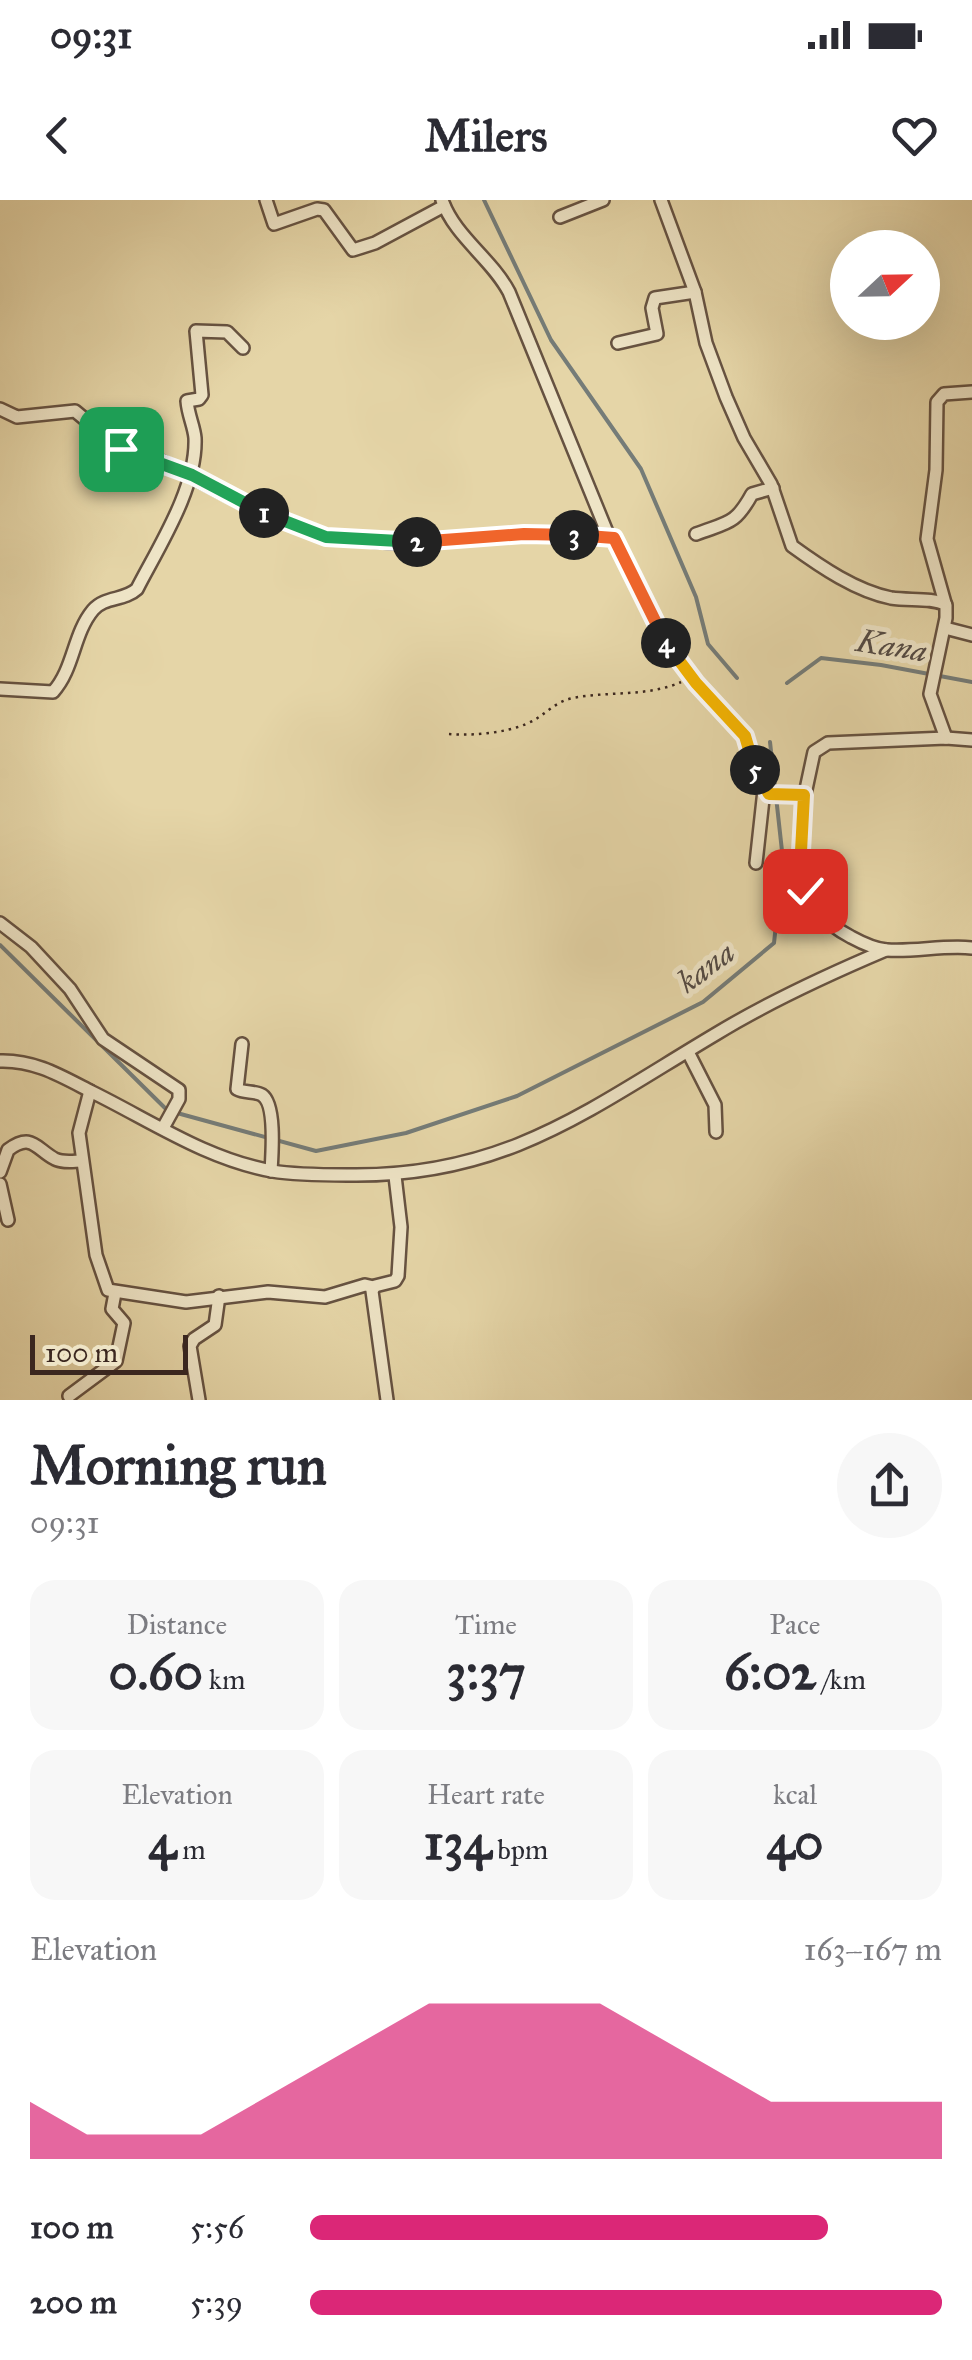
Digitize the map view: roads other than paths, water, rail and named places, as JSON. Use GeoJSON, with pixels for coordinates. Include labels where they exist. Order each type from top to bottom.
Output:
{"type":"FeatureCollection","features":[{"type":"Feature","properties":{"kind":"street"},"geometry":{"type":"LineString","coordinates":[[266,200],[274,224],[324,210],[353,250],[376,243],[443,203],[454,224],[495,270],[510,292],[579,470],[662,638],[691,677],[745,736],[769,792],[756,863]]}},
{"type":"Feature","properties":{"kind":"street"},"geometry":{"type":"LineString","coordinates":[[560,217],[603,200]]}},
{"type":"Feature","properties":{"kind":"street"},"geometry":{"type":"LineString","coordinates":[[661,200],[726,397],[772,488],[786,533],[796,549],[872,593],[944,603]]}},
{"type":"Feature","properties":{"kind":"street"},"geometry":{"type":"LineString","coordinates":[[618,342],[657,334],[652,306],[655,298],[694,292]]}},
{"type":"Feature","properties":{"kind":"street"},"geometry":{"type":"LineString","coordinates":[[0,689],[50,693],[57,688],[80,632],[95,608],[137,589],[192,475],[195,436],[188,421],[187,401],[200,399],[202,394],[196,331],[227,332],[243,348]]}},
{"type":"Feature","properties":{"kind":"street"},"geometry":{"type":"LineString","coordinates":[[946,738],[931,701],[930,686],[944,628],[944,603],[927,539],[936,470],[937,402],[944,394],[972,392]]}},
{"type":"Feature","properties":{"kind":"street"},"geometry":{"type":"LineString","coordinates":[[0,409],[18,417],[75,411],[128,452],[159,460],[312,534],[396,544],[524,534],[609,536]]}},
{"type":"Feature","properties":{"kind":"street"},"geometry":{"type":"LineString","coordinates":[[696,534],[735,520],[752,494],[772,488]]}},
{"type":"Feature","properties":{"kind":"street"},"geometry":{"type":"LineString","coordinates":[[944,628],[972,635]]}},
{"type":"Feature","properties":{"kind":"street"},"geometry":{"type":"LineString","coordinates":[[886,950],[842,933],[815,908],[805,891],[800,870],[800,795],[814,752],[823,745],[850,740],[972,740]]}},
{"type":"Feature","properties":{"kind":"street"},"geometry":{"type":"LineString","coordinates":[[769,792],[800,795]]}},
{"type":"Feature","properties":{"kind":"street"},"geometry":{"type":"LineString","coordinates":[[0,922],[31,947],[70,989],[103,1039],[178,1089],[179,1099],[165,1125]]}},
{"type":"Feature","properties":{"kind":"street"},"geometry":{"type":"LineString","coordinates":[[0,1061],[31,1062],[165,1125],[225,1160],[321,1175],[395,1176],[438,1170],[522,1145],[626,1091],[801,986],[886,950],[972,948]]}},
{"type":"Feature","properties":{"kind":"street"},"geometry":{"type":"LineString","coordinates":[[242,1044],[238,1088],[264,1096],[272,1133],[272,1167]]}},
{"type":"Feature","properties":{"kind":"street"},"geometry":{"type":"LineString","coordinates":[[688,1052],[715,1105],[716,1132]]}},
{"type":"Feature","properties":{"kind":"street"},"geometry":{"type":"LineString","coordinates":[[90,1090],[79,1125],[82,1161],[97,1260],[106,1287],[116,1292],[182,1302],[268,1292],[325,1297],[395,1281],[401,1226],[395,1176]]}},
{"type":"Feature","properties":{"kind":"street"},"geometry":{"type":"LineString","coordinates":[[0,1172],[8,1150],[23,1143],[36,1144],[58,1161],[82,1161]]}},
{"type":"Feature","properties":{"kind":"street"},"geometry":{"type":"LineString","coordinates":[[0,1184],[8,1220]]}},
{"type":"Feature","properties":{"kind":"street"},"geometry":{"type":"LineString","coordinates":[[374,1287],[372,1296],[387,1400]]}},
{"type":"Feature","properties":{"kind":"street"},"geometry":{"type":"LineString","coordinates":[[69,1396],[116,1361],[124,1322],[112,1309],[116,1292]]}},
{"type":"Feature","properties":{"kind":"street"},"geometry":{"type":"LineString","coordinates":[[199,1400],[190,1346],[215,1325],[219,1296]]}},
{"type":"Feature","properties":{"kind":"waterway","name":"kana"},"geometry":{"type":"LineString","coordinates":[[484,200],[551,340],[641,469],[696,597],[708,644],[737,678]]}},
{"type":"Feature","properties":{"kind":"waterway","name":"Kana"},"geometry":{"type":"LineString","coordinates":[[787,683],[821,658],[972,682]]}},
{"type":"Feature","properties":{"kind":"waterway","name":"kana"},"geometry":{"type":"LineString","coordinates":[[177,1113],[316,1151],[406,1133],[517,1096],[703,1002],[774,943],[783,860],[770,742]]}},
{"type":"Feature","properties":{"kind":"waterway","name":"kana"},"geometry":{"type":"LineString","coordinates":[[0,945],[167,1110]]}}]}
